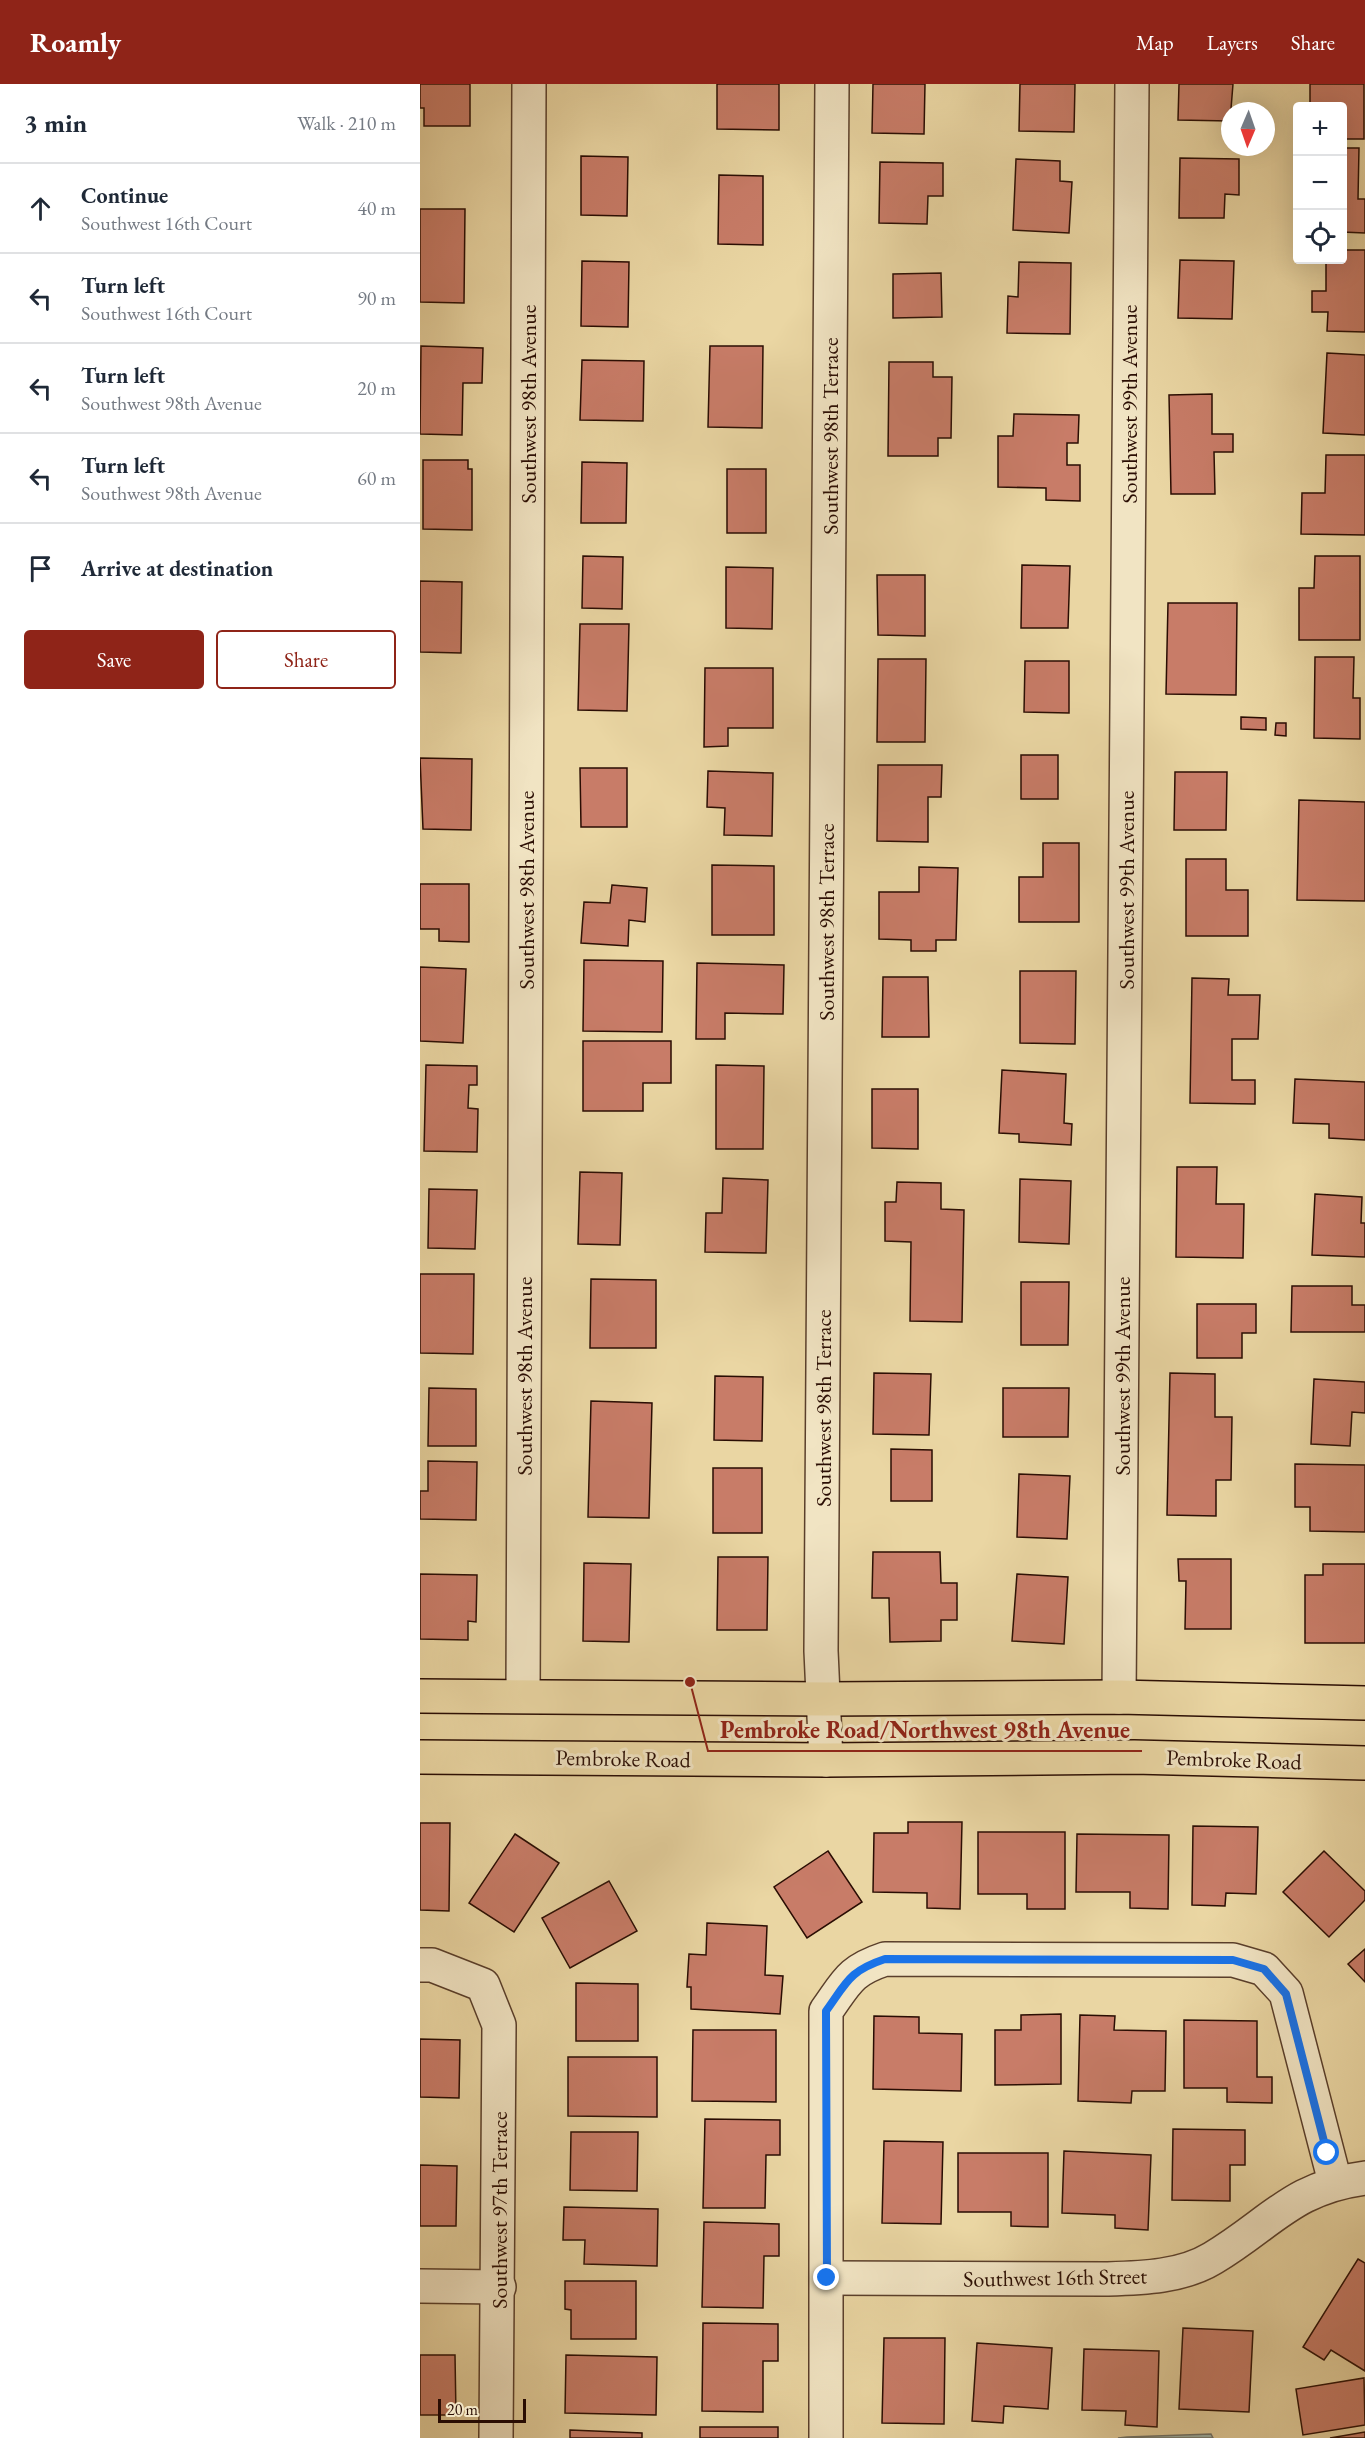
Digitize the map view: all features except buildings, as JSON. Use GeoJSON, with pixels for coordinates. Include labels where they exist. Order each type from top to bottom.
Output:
{"type":"FeatureCollection","features":[{"type":"Feature","properties":{"kind":"main road"},"geometry":{"type":"LineString","coordinates":[[420,1696],[825,1699],[1119,1697],[1365,1703]]}},
{"type":"Feature","properties":{"kind":"main road","name":"Pembroke Road"},"geometry":{"type":"LineString","coordinates":[[420,1757],[826,1760],[1134,1756],[1365,1763]]}},
{"type":"Feature","properties":{"kind":"street","name":"Southwest 98th Avenue"},"geometry":{"type":"LineString","coordinates":[[524,1696],[529,84]]}},
{"type":"Feature","properties":{"kind":"street","name":"Southwest 98th Terrace"},"geometry":{"type":"LineString","coordinates":[[826,1760],[821,1651],[832,84]]}},
{"type":"Feature","properties":{"kind":"street","name":"Southwest 99th Avenue"},"geometry":{"type":"LineString","coordinates":[[1119,1697],[1132,84]]}},
{"type":"Feature","properties":{"kind":"street"},"geometry":{"type":"LineString","coordinates":[[826,2438],[826,2011],[849,1978],[862,1966],[885,1959],[1233,1960],[1264,1969],[1286,1994],[1350,2180]]}},
{"type":"Feature","properties":{"kind":"street","name":"Southwest 97th Terrace"},"geometry":{"type":"LineString","coordinates":[[420,1965],[432,1965],[483,1985],[500,2025],[496,2438]]}},
{"type":"Feature","properties":{"kind":"street","name":"Southwest 16th Street"},"geometry":{"type":"LineString","coordinates":[[827,2278],[1107,2279],[1146,2277],[1185,2271],[1213,2259],[1280,2209],[1350,2180]]}},
{"type":"Feature","properties":{"kind":"street"},"geometry":{"type":"LineString","coordinates":[[420,2286],[499,2287]]}},
{"type":"Feature","properties":{"kind":"water"},"geometry":{"type":"Polygon","coordinates":[[[1211,2434],[1213,2438],[1118,2438],[1127,2437],[1211,2434]]]}},
{"type":"Feature","properties":{"kind":"place","name":"Pembroke Road/Northwest 98th Avenue"},"geometry":{"type":"Point","coordinates":[690,1682]}},
{"type":"Feature","properties":{"kind":"route"},"geometry":{"type":"LineString","coordinates":[[827,2278],[826,2011],[849,1978],[862,1966],[885,1959],[1233,1960],[1264,1969],[1286,1994],[1327,2153]]}}]}
